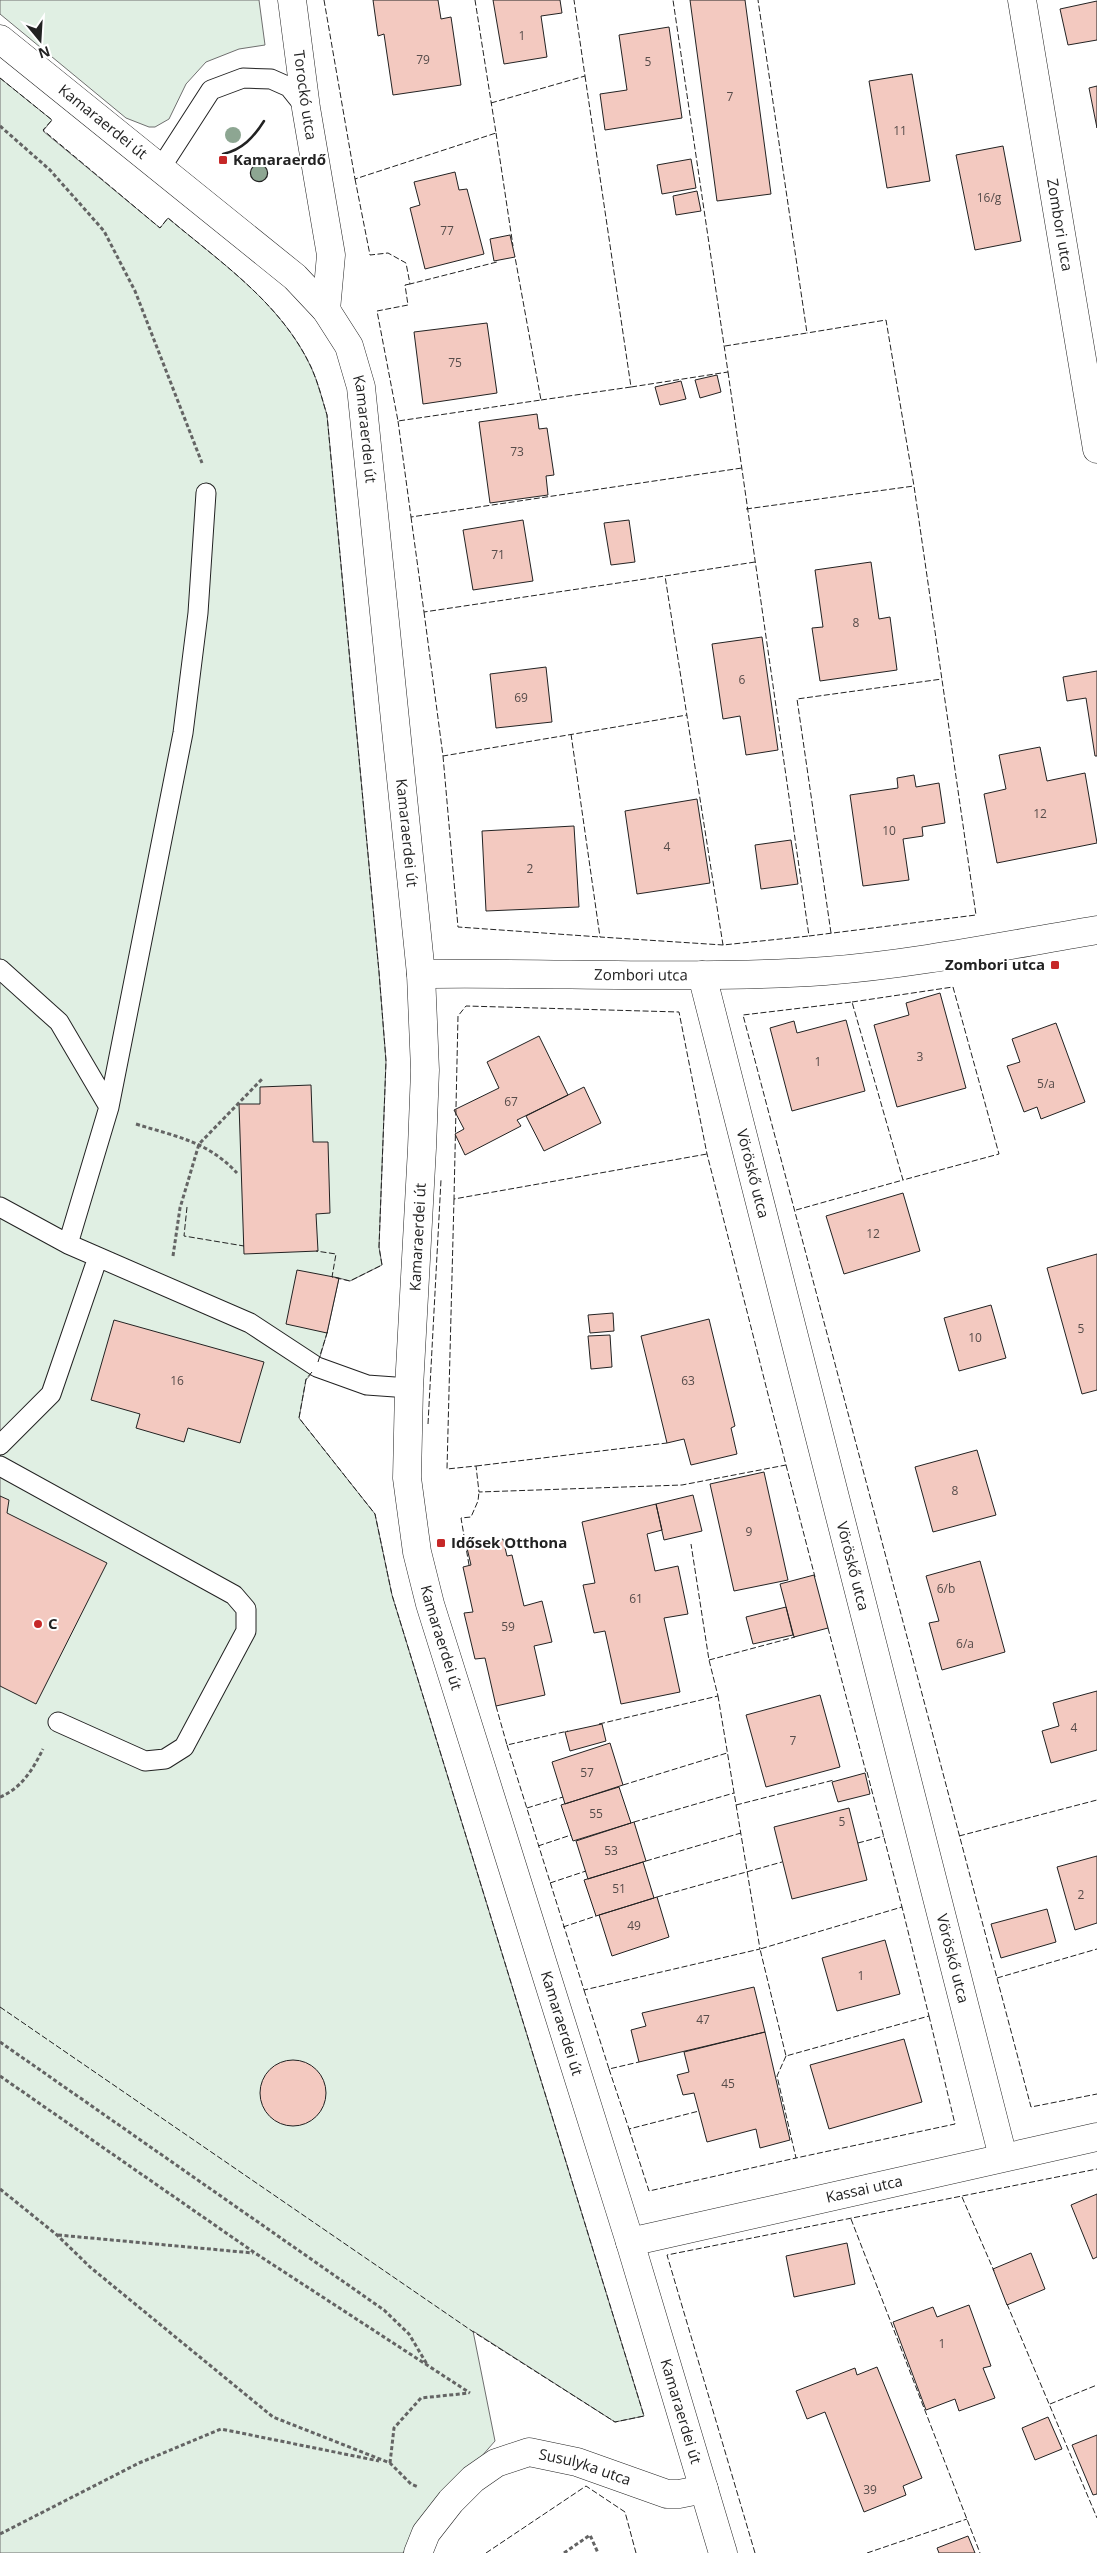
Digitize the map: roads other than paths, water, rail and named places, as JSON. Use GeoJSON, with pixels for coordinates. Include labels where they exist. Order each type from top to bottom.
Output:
{"type":"FeatureCollection","features":[{"type":"Feature","properties":{"kind":"street","name":"Torockó utca"},"geometry":{"type":"LineString","coordinates":[[292,0],[306,108],[331,255],[326,310]]}},
{"type":"Feature","properties":{"kind":"street","name":"Zombori utca"},"geometry":{"type":"LineString","coordinates":[[1022,0],[1097,449]]}},
{"type":"Feature","properties":{"kind":"street","name":"Kamaraerdei út"},"geometry":{"type":"LineString","coordinates":[[0,39],[295,277],[326,310],[349,346],[361,387],[366,419],[421,974],[425,1070],[409,1388],[407,1478],[410,1508],[430,1604],[630,2242],[723,2553]]}},
{"type":"Feature","properties":{"kind":"street","name":"Zombori utca"},"geometry":{"type":"LineString","coordinates":[[421,974],[702,975],[825,971],[956,955],[1097,930]]}},
{"type":"Feature","properties":{"kind":"street","name":"Vöröskő utca"},"geometry":{"type":"LineString","coordinates":[[702,975],[1003,2157]]}},
{"type":"Feature","properties":{"kind":"street","name":"Kassai utca"},"geometry":{"type":"LineString","coordinates":[[630,2242],[1097,2137]]}},
{"type":"Feature","properties":{"kind":"street","name":"Susulyka utca"},"geometry":{"type":"LineString","coordinates":[[418,2553],[426,2533],[451,2501],[496,2463],[528,2452],[577,2462],[667,2494],[679,2494],[704,2489]]}},
{"type":"Feature","properties":{"kind":"lane"},"geometry":{"type":"LineString","coordinates":[[160,169],[211,90],[243,78],[271,79],[289,87],[306,108]]}},
{"type":"Feature","properties":{"kind":"lane"},"geometry":{"type":"LineString","coordinates":[[68,1244],[108,1110],[183,733],[198,613],[206,493]]}},
{"type":"Feature","properties":{"kind":"lane"},"geometry":{"type":"LineString","coordinates":[[0,969],[59,1022],[108,1110]]}},
{"type":"Feature","properties":{"kind":"lane"},"geometry":{"type":"LineString","coordinates":[[0,1207],[68,1244],[250,1323],[317,1367],[367,1384],[409,1388]]}},
{"type":"Feature","properties":{"kind":"lane"},"geometry":{"type":"LineString","coordinates":[[0,1445],[51,1394],[98,1257]]}},
{"type":"Feature","properties":{"kind":"lane"},"geometry":{"type":"LineString","coordinates":[[0,1466],[234,1595],[246,1609],[246,1631],[189,1738],[184,1747],[165,1759],[145,1762],[58,1722]]}},
{"type":"Feature","properties":{"kind":"place","name":"Kamaraerdő"},"geometry":{"type":"Point","coordinates":[223,160]}},
{"type":"Feature","properties":{"kind":"place","name":"Zombori utca"},"geometry":{"type":"Point","coordinates":[1055,965]}},
{"type":"Feature","properties":{"kind":"place","name":"Idősek Otthona"},"geometry":{"type":"Point","coordinates":[441,1543]}},
{"type":"Feature","properties":{"kind":"place","name":"C"},"geometry":{"type":"Point","coordinates":[38,1624]}}]}
